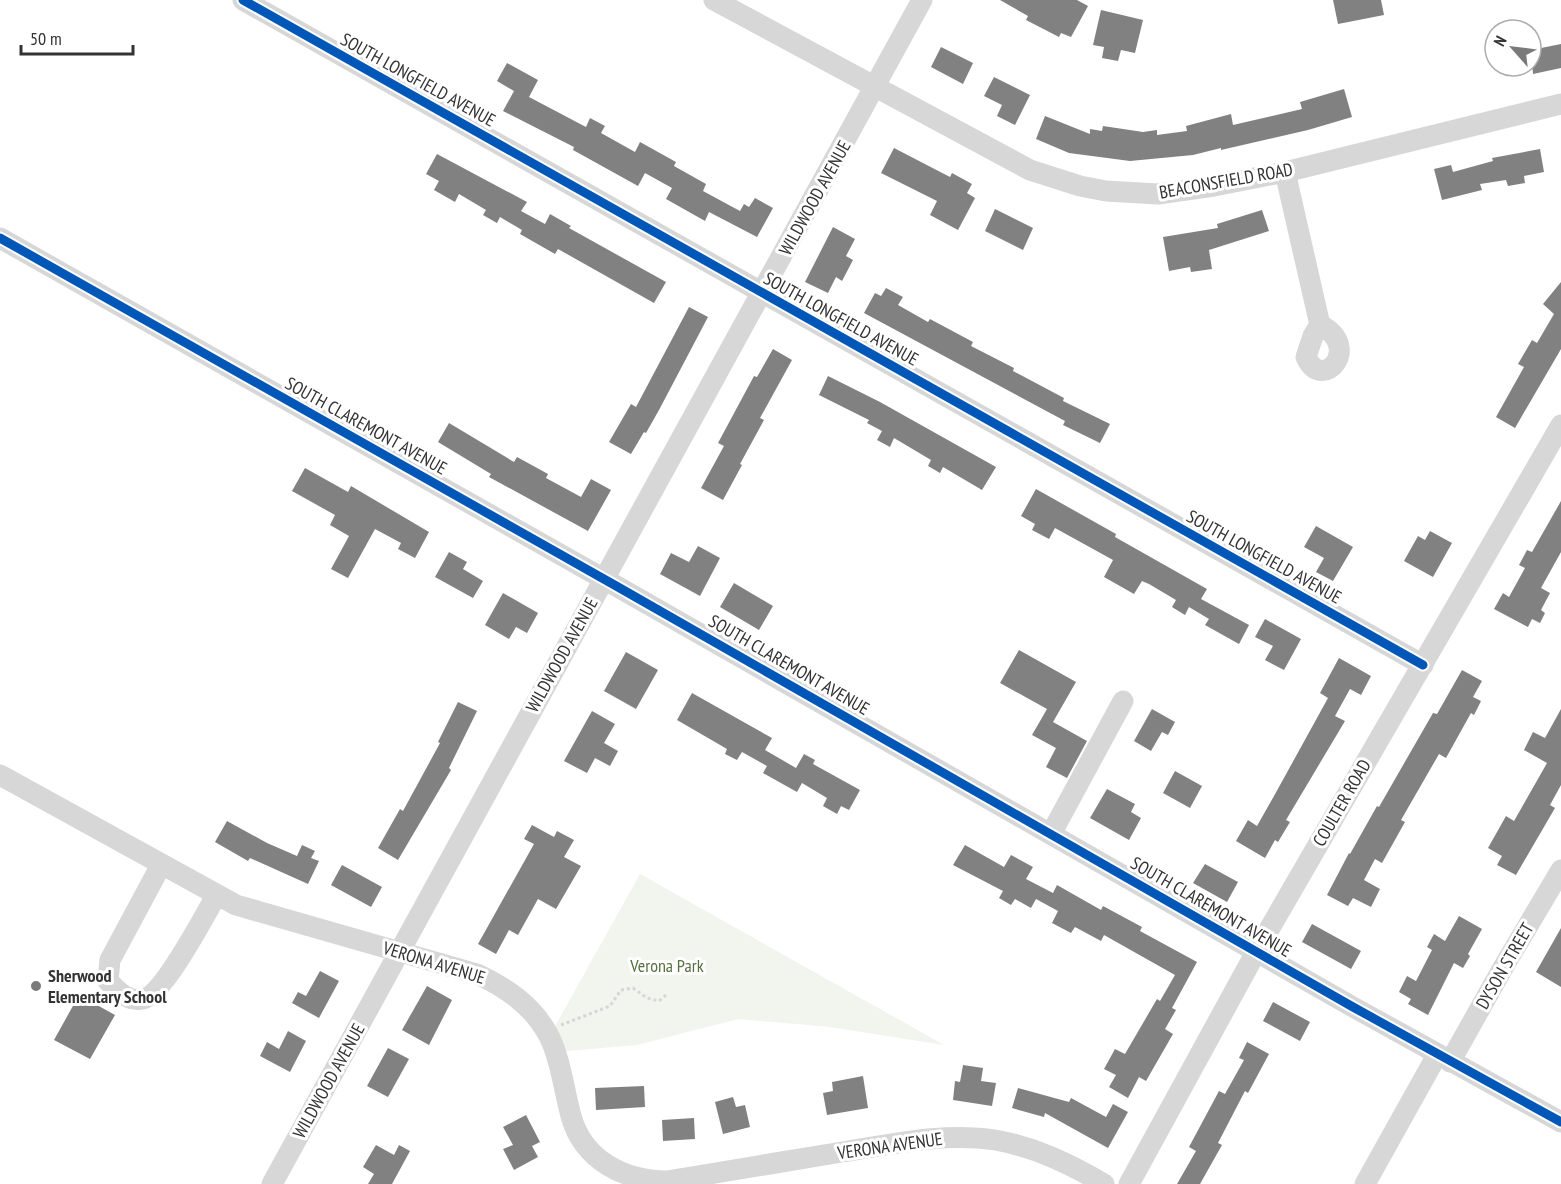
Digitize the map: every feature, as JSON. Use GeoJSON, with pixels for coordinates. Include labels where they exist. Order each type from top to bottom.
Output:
{"type":"FeatureCollection","features":[{"type":"Feature","properties":{"kind":"street","name":"SOUTH LONGFIELD AVENUE"},"geometry":{"type":"LineString","coordinates":[[243,0],[1423,665]]}},
{"type":"Feature","properties":{"kind":"street","name":"BEACONSFIELD ROAD"},"geometry":{"type":"LineString","coordinates":[[714,0],[1030,170],[1080,186],[1106,191],[1158,194],[1214,186],[1285,172],[1561,104]]}},
{"type":"Feature","properties":{"kind":"street","name":"WILDWOOD AVENUE"},"geometry":{"type":"LineString","coordinates":[[272,1184],[763,294],[922,0]]}},
{"type":"Feature","properties":{"kind":"street"},"geometry":{"type":"LineString","coordinates":[[1285,172],[1320,325]]}},
{"type":"Feature","properties":{"kind":"street","name":"SOUTH CLAREMONT AVENUE"},"geometry":{"type":"LineString","coordinates":[[0,238],[604,579],[1256,952],[1561,1122]]}},
{"type":"Feature","properties":{"kind":"street","name":"COULTER ROAD"},"geometry":{"type":"LineString","coordinates":[[1129,1184],[1256,952],[1561,425]]}},
{"type":"Feature","properties":{"kind":"street"},"geometry":{"type":"LineString","coordinates":[[1051,834],[1123,701]]}},
{"type":"Feature","properties":{"kind":"street","name":"VERONA AVENUE"},"geometry":{"type":"LineString","coordinates":[[0,776],[236,906],[477,974],[514,994],[531,1010],[546,1032],[555,1052],[572,1119],[580,1137],[597,1157],[623,1175],[642,1180],[667,1180],[901,1141],[943,1137],[996,1140],[1027,1148],[1047,1155],[1104,1184]]}},
{"type":"Feature","properties":{"kind":"street"},"geometry":{"type":"LineString","coordinates":[[161,865],[110,960],[108,981],[123,997],[142,999],[154,994],[174,966],[216,896]]}},
{"type":"Feature","properties":{"kind":"street","name":"DYSON STREET"},"geometry":{"type":"LineString","coordinates":[[1365,1184],[1559,878]]}},
{"type":"Feature","properties":{"kind":"path"},"geometry":{"type":"LineString","coordinates":[[546,1032],[573,1019],[610,1006],[621,990],[633,988],[647,998],[659,1001],[668,993]]}},
{"type":"Feature","properties":{"kind":"green space","name":"Verona Park"},"geometry":{"type":"Polygon","coordinates":[[[640,874],[944,1045],[830,1027],[738,1019],[637,1045],[555,1052],[549,1037],[640,874]]]}},
{"type":"Feature","properties":{"kind":"building"},"geometry":{"type":"Polygon","coordinates":[[[1000,0],[1077,0],[1088,6],[1071,37],[1061,33],[1059,37],[1026,20],[1028,16],[1000,0]]]}},
{"type":"Feature","properties":{"kind":"building"},"geometry":{"type":"Polygon","coordinates":[[[1333,0],[1381,0],[1384,15],[1338,24],[1333,0]]]}},
{"type":"Feature","properties":{"kind":"building"},"geometry":{"type":"Polygon","coordinates":[[[1101,10],[1143,20],[1135,53],[1121,50],[1118,61],[1102,58],[1104,47],[1093,45],[1101,10]]]}},
{"type":"Feature","properties":{"kind":"building"},"geometry":{"type":"Polygon","coordinates":[[[1561,44],[1561,68],[1543,72],[1543,48],[1561,44]]]}},
{"type":"Feature","properties":{"kind":"building"},"geometry":{"type":"Polygon","coordinates":[[[941,47],[973,63],[963,84],[931,67],[941,47]]]}},
{"type":"Feature","properties":{"kind":"building"},"geometry":{"type":"Polygon","coordinates":[[[507,63],[538,80],[529,97],[586,127],[590,118],[605,126],[601,133],[635,152],[640,142],[676,162],[674,166],[706,184],[703,191],[740,211],[744,204],[749,207],[755,198],[773,208],[757,237],[709,212],[705,221],[666,199],[672,188],[645,173],[638,186],[573,150],[574,147],[503,111],[514,91],[497,81],[507,63]]]}},
{"type":"Feature","properties":{"kind":"building"},"geometry":{"type":"Polygon","coordinates":[[[994,77],[1030,95],[1015,125],[997,116],[1002,105],[984,96],[994,77]]]}},
{"type":"Feature","properties":{"kind":"building"},"geometry":{"type":"Polygon","coordinates":[[[1344,89],[1352,117],[1308,130],[1193,155],[1130,161],[1069,153],[1036,139],[1045,116],[1090,134],[1090,129],[1102,131],[1103,126],[1143,132],[1157,130],[1157,135],[1187,131],[1186,126],[1231,114],[1233,125],[1302,109],[1300,102],[1344,89]]]}},
{"type":"Feature","properties":{"kind":"building"},"geometry":{"type":"Polygon","coordinates":[[[894,148],[950,177],[952,173],[972,184],[967,193],[975,198],[958,230],[930,215],[937,201],[881,173],[894,148]]]}},
{"type":"Feature","properties":{"kind":"building"},"geometry":{"type":"Polygon","coordinates":[[[1540,149],[1544,172],[1524,176],[1525,183],[1508,186],[1506,180],[1480,184],[1482,190],[1442,200],[1434,169],[1451,165],[1453,172],[1493,161],[1492,158],[1540,149]]]}},
{"type":"Feature","properties":{"kind":"building"},"geometry":{"type":"Polygon","coordinates":[[[437,154],[527,202],[521,211],[545,224],[550,214],[571,226],[569,228],[666,282],[654,303],[558,249],[555,254],[520,234],[522,230],[500,217],[497,223],[483,215],[486,210],[459,194],[455,202],[434,190],[439,181],[426,174],[437,154]]]}},
{"type":"Feature","properties":{"kind":"building"},"geometry":{"type":"Polygon","coordinates":[[[995,209],[1033,228],[1023,250],[985,231],[995,209]]]}},
{"type":"Feature","properties":{"kind":"building"},"geometry":{"type":"Polygon","coordinates":[[[1262,210],[1269,231],[1209,250],[1212,269],[1191,272],[1190,267],[1169,271],[1163,237],[1218,228],[1217,224],[1262,210]]]}},
{"type":"Feature","properties":{"kind":"building"},"geometry":{"type":"Polygon","coordinates":[[[833,227],[855,239],[846,256],[853,260],[842,281],[836,277],[828,293],[805,282],[833,227]]]}},
{"type":"Feature","properties":{"kind":"building"},"geometry":{"type":"Polygon","coordinates":[[[1561,282],[1561,349],[1515,428],[1496,417],[1524,367],[1518,364],[1532,340],[1537,343],[1554,314],[1543,304],[1561,282]]]}},
{"type":"Feature","properties":{"kind":"building"},"geometry":{"type":"Polygon","coordinates":[[[886,288],[903,297],[898,305],[928,322],[930,319],[973,342],[971,346],[1014,368],[1013,371],[1064,398],[1063,401],[1110,424],[1100,443],[1063,425],[1065,421],[864,313],[875,293],[881,296],[886,288]]]}},
{"type":"Feature","properties":{"kind":"building"},"geometry":{"type":"Polygon","coordinates":[[[689,307],[708,317],[659,410],[631,454],[609,442],[631,404],[636,407],[689,307]]]}},
{"type":"Feature","properties":{"kind":"building"},"geometry":{"type":"Polygon","coordinates":[[[773,349],[792,360],[760,418],[764,420],[723,500],[701,488],[724,446],[718,443],[754,376],[757,377],[773,349]]]}},
{"type":"Feature","properties":{"kind":"building"},"geometry":{"type":"Polygon","coordinates":[[[828,376],[880,402],[996,467],[982,490],[943,467],[940,473],[928,466],[931,460],[894,438],[890,447],[877,440],[882,431],[867,423],[869,420],[819,395],[828,376]]]}},
{"type":"Feature","properties":{"kind":"building"},"geometry":{"type":"Polygon","coordinates":[[[449,423],[514,462],[517,457],[548,474],[546,478],[581,497],[591,479],[611,490],[588,531],[489,477],[491,474],[438,442],[449,423]]]}},
{"type":"Feature","properties":{"kind":"building"},"geometry":{"type":"Polygon","coordinates":[[[305,468],[348,492],[351,486],[429,532],[415,558],[398,549],[401,543],[375,529],[348,578],[331,569],[349,536],[330,525],[335,515],[292,491],[305,468]]]}},
{"type":"Feature","properties":{"kind":"building"},"geometry":{"type":"Polygon","coordinates":[[[1036,489],[1207,589],[1201,599],[1249,625],[1239,644],[1205,625],[1209,619],[1189,607],[1185,615],[1172,607],[1176,600],[1149,584],[1142,581],[1134,594],[1104,577],[1113,560],[1055,528],[1049,539],[1032,530],[1035,524],[1021,516],[1036,489]]]}},
{"type":"Feature","properties":{"kind":"building"},"geometry":{"type":"Polygon","coordinates":[[[1561,501],[1561,552],[1541,588],[1550,593],[1541,610],[1545,613],[1540,623],[1532,619],[1528,627],[1494,609],[1503,593],[1509,597],[1525,568],[1519,565],[1527,550],[1532,552],[1561,501]]]}},
{"type":"Feature","properties":{"kind":"building"},"geometry":{"type":"Polygon","coordinates":[[[1316,526],[1353,547],[1333,581],[1316,572],[1324,558],[1304,547],[1316,526]]]}},
{"type":"Feature","properties":{"kind":"building"},"geometry":{"type":"Polygon","coordinates":[[[1430,531],[1452,543],[1433,577],[1404,561],[1418,536],[1425,540],[1430,531]]]}},
{"type":"Feature","properties":{"kind":"building"},"geometry":{"type":"Polygon","coordinates":[[[698,546],[720,558],[700,596],[660,574],[671,553],[689,562],[698,546]]]}},
{"type":"Feature","properties":{"kind":"building"},"geometry":{"type":"Polygon","coordinates":[[[449,552],[467,562],[463,569],[483,581],[473,598],[435,577],[449,552]]]}},
{"type":"Feature","properties":{"kind":"building"},"geometry":{"type":"Polygon","coordinates":[[[734,583],[773,606],[759,630],[720,607],[734,583]]]}},
{"type":"Feature","properties":{"kind":"building"},"geometry":{"type":"Polygon","coordinates":[[[503,593],[538,613],[527,633],[516,627],[509,639],[485,625],[503,593]]]}},
{"type":"Feature","properties":{"kind":"building"},"geometry":{"type":"Polygon","coordinates":[[[1265,619],[1301,639],[1284,670],[1265,660],[1273,646],[1255,637],[1265,619]]]}},
{"type":"Feature","properties":{"kind":"building"},"geometry":{"type":"Polygon","coordinates":[[[1019,650],[1076,682],[1053,722],[1087,741],[1067,778],[1046,767],[1056,748],[1032,735],[1047,709],[1000,683],[1019,650]]]}},
{"type":"Feature","properties":{"kind":"building"},"geometry":{"type":"Polygon","coordinates":[[[626,652],[658,670],[636,709],[604,691],[626,652]]]}},
{"type":"Feature","properties":{"kind":"building"},"geometry":{"type":"Polygon","coordinates":[[[1339,658],[1371,676],[1361,695],[1350,689],[1335,716],[1345,721],[1286,820],[1290,822],[1278,842],[1275,840],[1265,858],[1236,841],[1248,820],[1257,826],[1274,796],[1328,698],[1320,693],[1339,658]]]}},
{"type":"Feature","properties":{"kind":"building"},"geometry":{"type":"Polygon","coordinates":[[[1462,670],[1482,681],[1473,697],[1481,701],[1474,715],[1471,713],[1446,758],[1439,754],[1401,820],[1405,822],[1382,863],[1375,859],[1364,880],[1380,889],[1371,907],[1353,898],[1348,906],[1327,895],[1377,806],[1379,807],[1433,713],[1437,714],[1462,670]]]}},
{"type":"Feature","properties":{"kind":"building"},"geometry":{"type":"Polygon","coordinates":[[[692,693],[772,738],[765,750],[796,768],[804,754],[815,760],[813,764],[860,790],[849,810],[841,806],[837,814],[823,806],[827,798],[802,783],[797,792],[763,773],[767,766],[742,752],[737,760],[725,754],[727,749],[677,720],[692,693]]]}},
{"type":"Feature","properties":{"kind":"building"},"geometry":{"type":"Polygon","coordinates":[[[458,702],[477,711],[449,768],[451,770],[398,860],[378,848],[400,809],[403,811],[440,743],[438,742],[458,702]]]}},
{"type":"Feature","properties":{"kind":"building"},"geometry":{"type":"Polygon","coordinates":[[[1152,709],[1175,722],[1168,735],[1162,732],[1151,751],[1134,741],[1152,709]]]}},
{"type":"Feature","properties":{"kind":"building"},"geometry":{"type":"Polygon","coordinates":[[[1561,709],[1561,785],[1550,805],[1555,808],[1516,875],[1497,865],[1502,856],[1488,848],[1506,816],[1514,821],[1547,763],[1524,750],[1533,732],[1545,738],[1561,709]]]}},
{"type":"Feature","properties":{"kind":"building"},"geometry":{"type":"Polygon","coordinates":[[[592,711],[615,724],[604,743],[618,751],[610,766],[595,758],[587,773],[564,761],[592,711]]]}},
{"type":"Feature","properties":{"kind":"building"},"geometry":{"type":"Polygon","coordinates":[[[1175,771],[1202,786],[1190,808],[1163,793],[1175,771]]]}},
{"type":"Feature","properties":{"kind":"building"},"geometry":{"type":"Polygon","coordinates":[[[1107,789],[1135,804],[1131,812],[1141,818],[1129,840],[1090,818],[1107,789]]]}},
{"type":"Feature","properties":{"kind":"building"},"geometry":{"type":"Polygon","coordinates":[[[227,821],[297,856],[302,845],[315,851],[311,858],[319,861],[308,884],[250,858],[248,861],[215,842],[227,821]]]}},
{"type":"Feature","properties":{"kind":"building"},"geometry":{"type":"Polygon","coordinates":[[[532,825],[554,837],[557,831],[574,840],[564,857],[581,866],[556,909],[538,899],[518,935],[509,930],[496,954],[478,944],[534,844],[524,839],[532,825]]]}},
{"type":"Feature","properties":{"kind":"building"},"geometry":{"type":"Polygon","coordinates":[[[965,845],[1004,867],[1011,855],[1033,867],[1026,879],[1053,893],[1057,885],[1101,910],[1103,906],[1142,927],[1140,931],[1197,962],[1172,1008],[1176,1010],[1165,1029],[1173,1034],[1146,1081],[1139,1077],[1128,1098],[1109,1087],[1116,1075],[1104,1069],[1115,1049],[1125,1054],[1157,999],[1160,1001],[1175,975],[1104,935],[1101,941],[1075,927],[1071,933],[1052,923],[1058,911],[1036,899],[1031,908],[1015,899],[1011,905],[999,898],[1003,891],[953,865],[965,845]]]}},
{"type":"Feature","properties":{"kind":"building"},"geometry":{"type":"Polygon","coordinates":[[[1205,864],[1238,882],[1227,902],[1193,883],[1205,864]]]}},
{"type":"Feature","properties":{"kind":"building"},"geometry":{"type":"Polygon","coordinates":[[[342,865],[382,887],[371,907],[331,885],[342,865]]]}},
{"type":"Feature","properties":{"kind":"building"},"geometry":{"type":"Polygon","coordinates":[[[1459,916],[1482,929],[1463,968],[1454,963],[1428,1015],[1408,1004],[1411,999],[1399,992],[1407,976],[1416,981],[1432,950],[1427,947],[1434,934],[1445,941],[1459,916]]]}},
{"type":"Feature","properties":{"kind":"building"},"geometry":{"type":"Polygon","coordinates":[[[1312,924],[1361,951],[1351,969],[1302,942],[1312,924]]]}},
{"type":"Feature","properties":{"kind":"building"},"geometry":{"type":"Polygon","coordinates":[[[1561,928],[1561,987],[1536,972],[1561,928]]]}},
{"type":"Feature","properties":{"kind":"building"},"geometry":{"type":"Polygon","coordinates":[[[320,971],[339,981],[319,1018],[292,1003],[298,992],[306,996],[320,971]]]}},
{"type":"Feature","properties":{"kind":"building"},"geometry":{"type":"Polygon","coordinates":[[[427,986],[452,1000],[429,1045],[402,1030],[427,986]]]}},
{"type":"Feature","properties":{"kind":"building"},"geometry":{"type":"Polygon","coordinates":[[[79,995],[115,1015],[90,1059],[54,1040],[79,995]]]}},
{"type":"Feature","properties":{"kind":"building"},"geometry":{"type":"Polygon","coordinates":[[[1273,1002],[1310,1022],[1300,1041],[1263,1021],[1273,1002]]]}},
{"type":"Feature","properties":{"kind":"building"},"geometry":{"type":"Polygon","coordinates":[[[288,1031],[306,1041],[290,1072],[260,1056],[267,1042],[279,1049],[288,1031]]]}},
{"type":"Feature","properties":{"kind":"building"},"geometry":{"type":"Polygon","coordinates":[[[1247,1042],[1269,1054],[1248,1093],[1245,1091],[1218,1143],[1222,1145],[1200,1184],[1177,1184],[1196,1151],[1189,1147],[1219,1091],[1225,1094],[1244,1060],[1239,1058],[1247,1042]]]}},
{"type":"Feature","properties":{"kind":"building"},"geometry":{"type":"Polygon","coordinates":[[[388,1048],[409,1059],[388,1097],[367,1086],[388,1048]]]}},
{"type":"Feature","properties":{"kind":"building"},"geometry":{"type":"Polygon","coordinates":[[[963,1065],[983,1068],[981,1081],[996,1083],[992,1106],[953,1100],[955,1081],[960,1082],[963,1065]]]}},
{"type":"Feature","properties":{"kind":"building"},"geometry":{"type":"Polygon","coordinates":[[[863,1076],[868,1108],[827,1115],[823,1093],[833,1091],[832,1082],[863,1076]]]}},
{"type":"Feature","properties":{"kind":"building"},"geometry":{"type":"Polygon","coordinates":[[[644,1086],[645,1107],[596,1110],[595,1088],[644,1086]]]}},
{"type":"Feature","properties":{"kind":"building"},"geometry":{"type":"Polygon","coordinates":[[[1018,1088],[1069,1102],[1071,1098],[1106,1117],[1113,1104],[1128,1112],[1108,1148],[1045,1113],[1044,1117],[1012,1108],[1018,1088]]]}},
{"type":"Feature","properties":{"kind":"building"},"geometry":{"type":"Polygon","coordinates":[[[733,1097],[736,1107],[745,1105],[750,1127],[723,1134],[715,1102],[733,1097]]]}},
{"type":"Feature","properties":{"kind":"building"},"geometry":{"type":"Polygon","coordinates":[[[526,1115],[540,1142],[532,1146],[538,1157],[514,1170],[503,1149],[513,1145],[503,1127],[526,1115]]]}},
{"type":"Feature","properties":{"kind":"building"},"geometry":{"type":"Polygon","coordinates":[[[694,1118],[695,1139],[663,1141],[662,1120],[694,1118]]]}},
{"type":"Feature","properties":{"kind":"building"},"geometry":{"type":"Polygon","coordinates":[[[376,1145],[394,1155],[399,1145],[410,1151],[392,1184],[368,1184],[374,1174],[363,1167],[376,1145]]]}},
{"type":"Feature","properties":{"kind":"cycle path"},"geometry":{"type":"LineString","coordinates":[[243,0],[1423,665]]}},
{"type":"Feature","properties":{"kind":"cycle path"},"geometry":{"type":"LineString","coordinates":[[0,238],[618,587],[1353,1007],[1561,1122]]}},
{"type":"Feature","properties":{"kind":"place","name":"Sherwood Elementary School"},"geometry":{"type":"Point","coordinates":[36,986]}}]}
